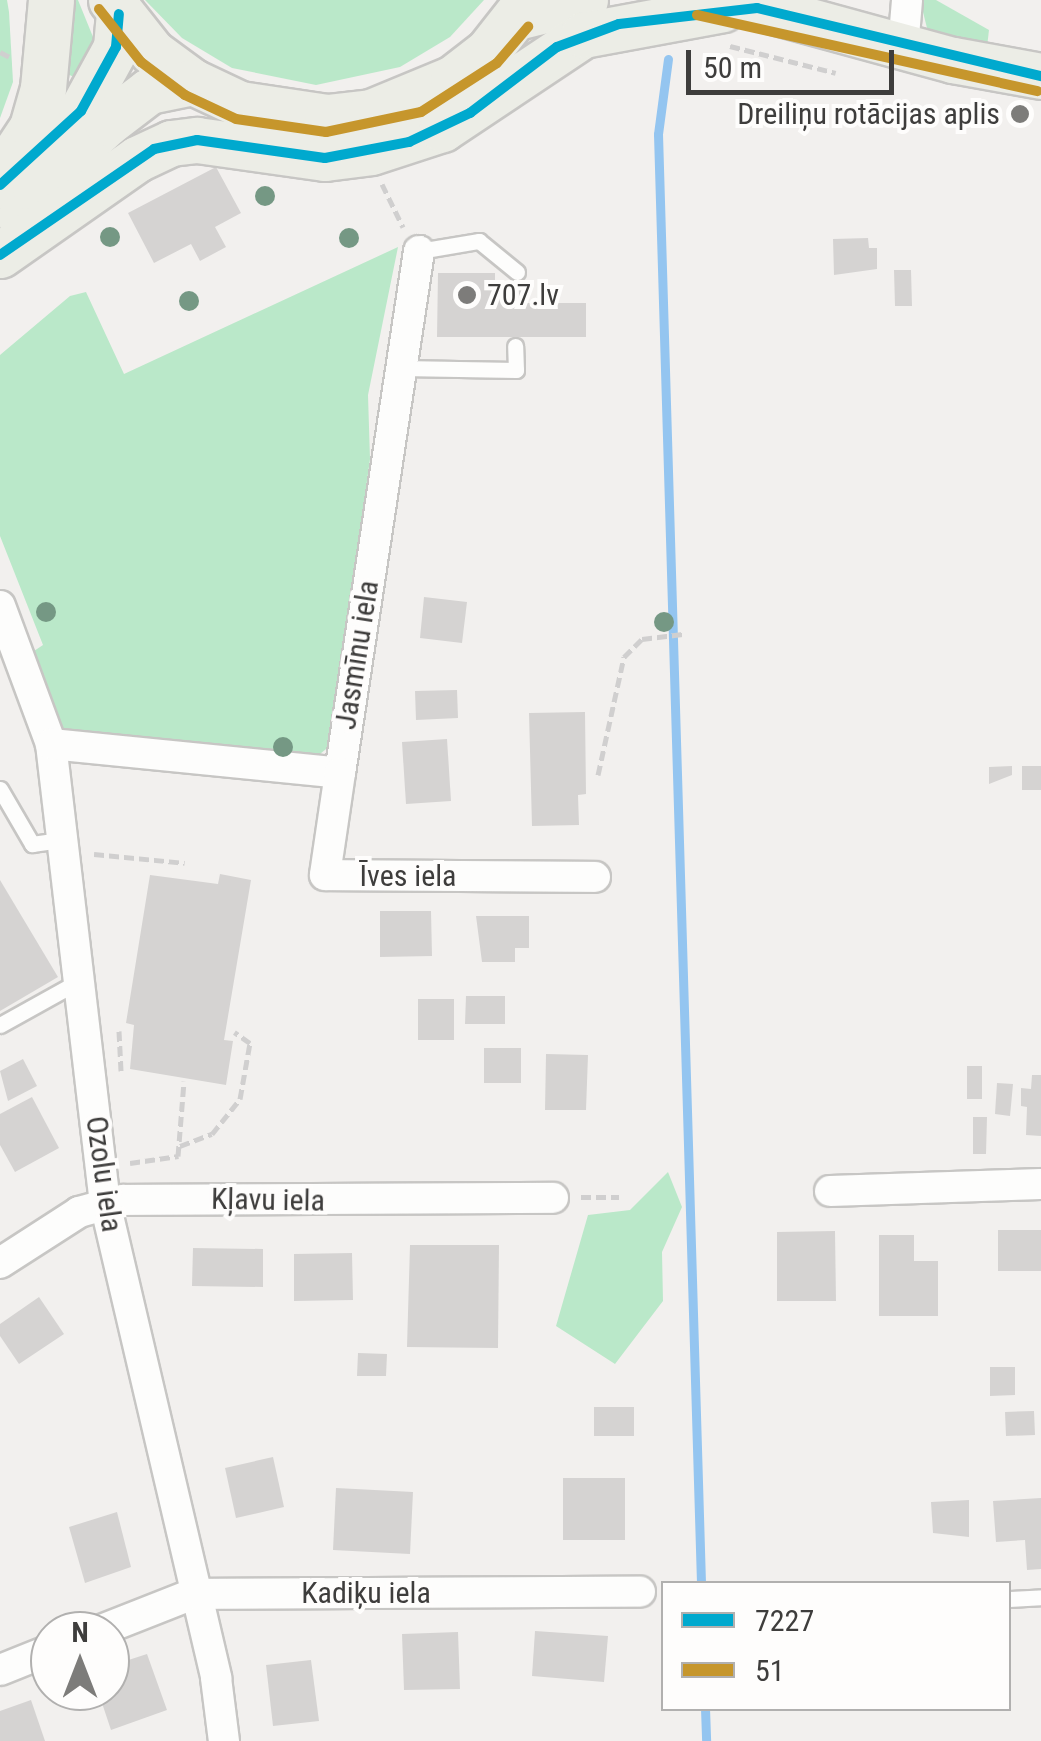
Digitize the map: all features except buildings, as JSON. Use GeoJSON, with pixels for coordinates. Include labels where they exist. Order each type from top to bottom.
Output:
{"type":"FeatureCollection","features":[{"type":"Feature","properties":{"kind":"main road"},"geometry":{"type":"LineString","coordinates":[[0,176],[32,127],[40,101],[52,33],[51,0]]}},
{"type":"Feature","properties":{"kind":"main road"},"geometry":{"type":"LineString","coordinates":[[115,7],[152,52],[193,82],[240,104],[283,115],[372,112],[453,78],[522,9],[585,0]]}},
{"type":"Feature","properties":{"kind":"main road"},"geometry":{"type":"LineString","coordinates":[[5,221],[81,111],[116,48],[115,7]]}},
{"type":"Feature","properties":{"kind":"main road"},"geometry":{"type":"LineString","coordinates":[[5,221],[171,143],[214,142],[311,158],[371,152],[442,128],[583,35],[730,10],[1041,76]]}},
{"type":"Feature","properties":{"kind":"main road"},"geometry":{"type":"LineString","coordinates":[[5,221],[107,122],[150,91],[193,82]]}},
{"type":"Feature","properties":{"kind":"main road"},"geometry":{"type":"LineString","coordinates":[[5,221],[151,121],[185,108],[240,104]]}},
{"type":"Feature","properties":{"kind":"street"},"geometry":{"type":"LineString","coordinates":[[902,48],[907,0]]}},
{"type":"Feature","properties":{"kind":"street","name":"Jasmīnu iela"},"geometry":{"type":"LineString","coordinates":[[52,744],[340,773],[418,251]]}},
{"type":"Feature","properties":{"kind":"street","name":"Ozolu iela"},"geometry":{"type":"LineString","coordinates":[[0,606],[52,744],[76,847],[80,981],[112,1189],[193,1594],[216,1678],[224,1741]]}},
{"type":"Feature","properties":{"kind":"street","name":"Īves iela"},"geometry":{"type":"LineString","coordinates":[[340,773],[325,876],[595,877]]}},
{"type":"Feature","properties":{"kind":"street"},"geometry":{"type":"LineString","coordinates":[[830,1191],[1041,1184]]}},
{"type":"Feature","properties":{"kind":"street","name":"Kļavu iela"},"geometry":{"type":"LineString","coordinates":[[0,1264],[112,1189],[552,1198]]}},
{"type":"Feature","properties":{"kind":"street","name":"Kadiķu iela"},"geometry":{"type":"LineString","coordinates":[[130,1619],[193,1594],[640,1592]]}},
{"type":"Feature","properties":{"kind":"street"},"geometry":{"type":"LineString","coordinates":[[0,1670],[30,1658]]}},
{"type":"Feature","properties":{"kind":"lane"},"geometry":{"type":"LineString","coordinates":[[418,251],[479,241],[517,272]]}},
{"type":"Feature","properties":{"kind":"lane"},"geometry":{"type":"LineString","coordinates":[[401,368],[516,370],[515,346]]}},
{"type":"Feature","properties":{"kind":"lane"},"geometry":{"type":"LineString","coordinates":[[0,789],[32,844],[76,847]]}},
{"type":"Feature","properties":{"kind":"lane"},"geometry":{"type":"LineString","coordinates":[[0,1025],[80,981]]}},
{"type":"Feature","properties":{"kind":"lane"},"geometry":{"type":"LineString","coordinates":[[1011,1598],[1041,1596]]}},
{"type":"Feature","properties":{"kind":"path"},"geometry":{"type":"LineString","coordinates":[[730,10],[836,73]]}},
{"type":"Feature","properties":{"kind":"path"},"geometry":{"type":"LineString","coordinates":[[378,169],[387,204],[418,251]]}},
{"type":"Feature","properties":{"kind":"path"},"geometry":{"type":"LineString","coordinates":[[598,775],[624,657],[642,639],[682,634]]}},
{"type":"Feature","properties":{"kind":"path"},"geometry":{"type":"LineString","coordinates":[[76,847],[185,864]]}},
{"type":"Feature","properties":{"kind":"path"},"geometry":{"type":"LineString","coordinates":[[180,1146],[212,1134],[240,1100],[250,1043],[234,1032]]}},
{"type":"Feature","properties":{"kind":"path"},"geometry":{"type":"LineString","coordinates":[[112,1189],[132,1161],[178,1156],[184,1082]]}},
{"type":"Feature","properties":{"kind":"path"},"geometry":{"type":"LineString","coordinates":[[552,1198],[619,1197]]}},
{"type":"Feature","properties":{"kind":"green space"},"geometry":{"type":"Polygon","coordinates":[[[0,0],[7,0],[9,12],[13,82],[0,118],[0,0]]]}},
{"type":"Feature","properties":{"kind":"green space"},"geometry":{"type":"Polygon","coordinates":[[[61,0],[78,0],[93,37],[93,54],[78,79],[59,70],[61,0]]]}},
{"type":"Feature","properties":{"kind":"green space"},"geometry":{"type":"Polygon","coordinates":[[[145,0],[484,0],[450,37],[400,67],[316,85],[232,68],[182,38],[145,0]]]}},
{"type":"Feature","properties":{"kind":"green space"},"geometry":{"type":"Polygon","coordinates":[[[920,0],[936,0],[989,30],[987,47],[928,32],[920,0]]]}},
{"type":"Feature","properties":{"kind":"green space"},"geometry":{"type":"Polygon","coordinates":[[[398,247],[368,395],[370,459],[331,745],[315,758],[67,732],[57,724],[31,653],[43,645],[0,536],[0,355],[70,296],[86,292],[124,374],[398,247]]]}},
{"type":"Feature","properties":{"kind":"green space"},"geometry":{"type":"Polygon","coordinates":[[[668,1172],[682,1207],[662,1252],[663,1301],[615,1364],[556,1326],[588,1215],[630,1210],[668,1172]]]}},
{"type":"Feature","properties":{"kind":"waterway"},"geometry":{"type":"LineString","coordinates":[[668,59],[658,134],[701,1581]]}},
{"type":"Feature","properties":{"kind":"waterway"},"geometry":{"type":"LineString","coordinates":[[705,1711],[706,1741]]}},
{"type":"Feature","properties":{"kind":"transit line","name":"7227"},"geometry":{"type":"LineString","coordinates":[[0,255],[154,149],[197,140],[325,158],[409,142],[470,113],[557,47],[619,24],[757,8],[1041,76]]}},
{"type":"Feature","properties":{"kind":"transit line","name":"51"},"geometry":{"type":"LineString","coordinates":[[99,9],[141,62],[185,95],[236,119],[326,132],[421,112],[497,63],[528,27]]}},
{"type":"Feature","properties":{"kind":"transit line","name":"7227"},"geometry":{"type":"LineString","coordinates":[[0,185],[81,111],[116,47],[119,14]]}},
{"type":"Feature","properties":{"kind":"transit line","name":"51"},"geometry":{"type":"LineString","coordinates":[[697,15],[1038,91]]}},
{"type":"Feature","properties":{"kind":"place","name":"Dreiliņu rotācijas aplis"},"geometry":{"type":"Point","coordinates":[1020,114]}},
{"type":"Feature","properties":{"kind":"place","name":"707.lv"},"geometry":{"type":"Point","coordinates":[467,295]}}]}
